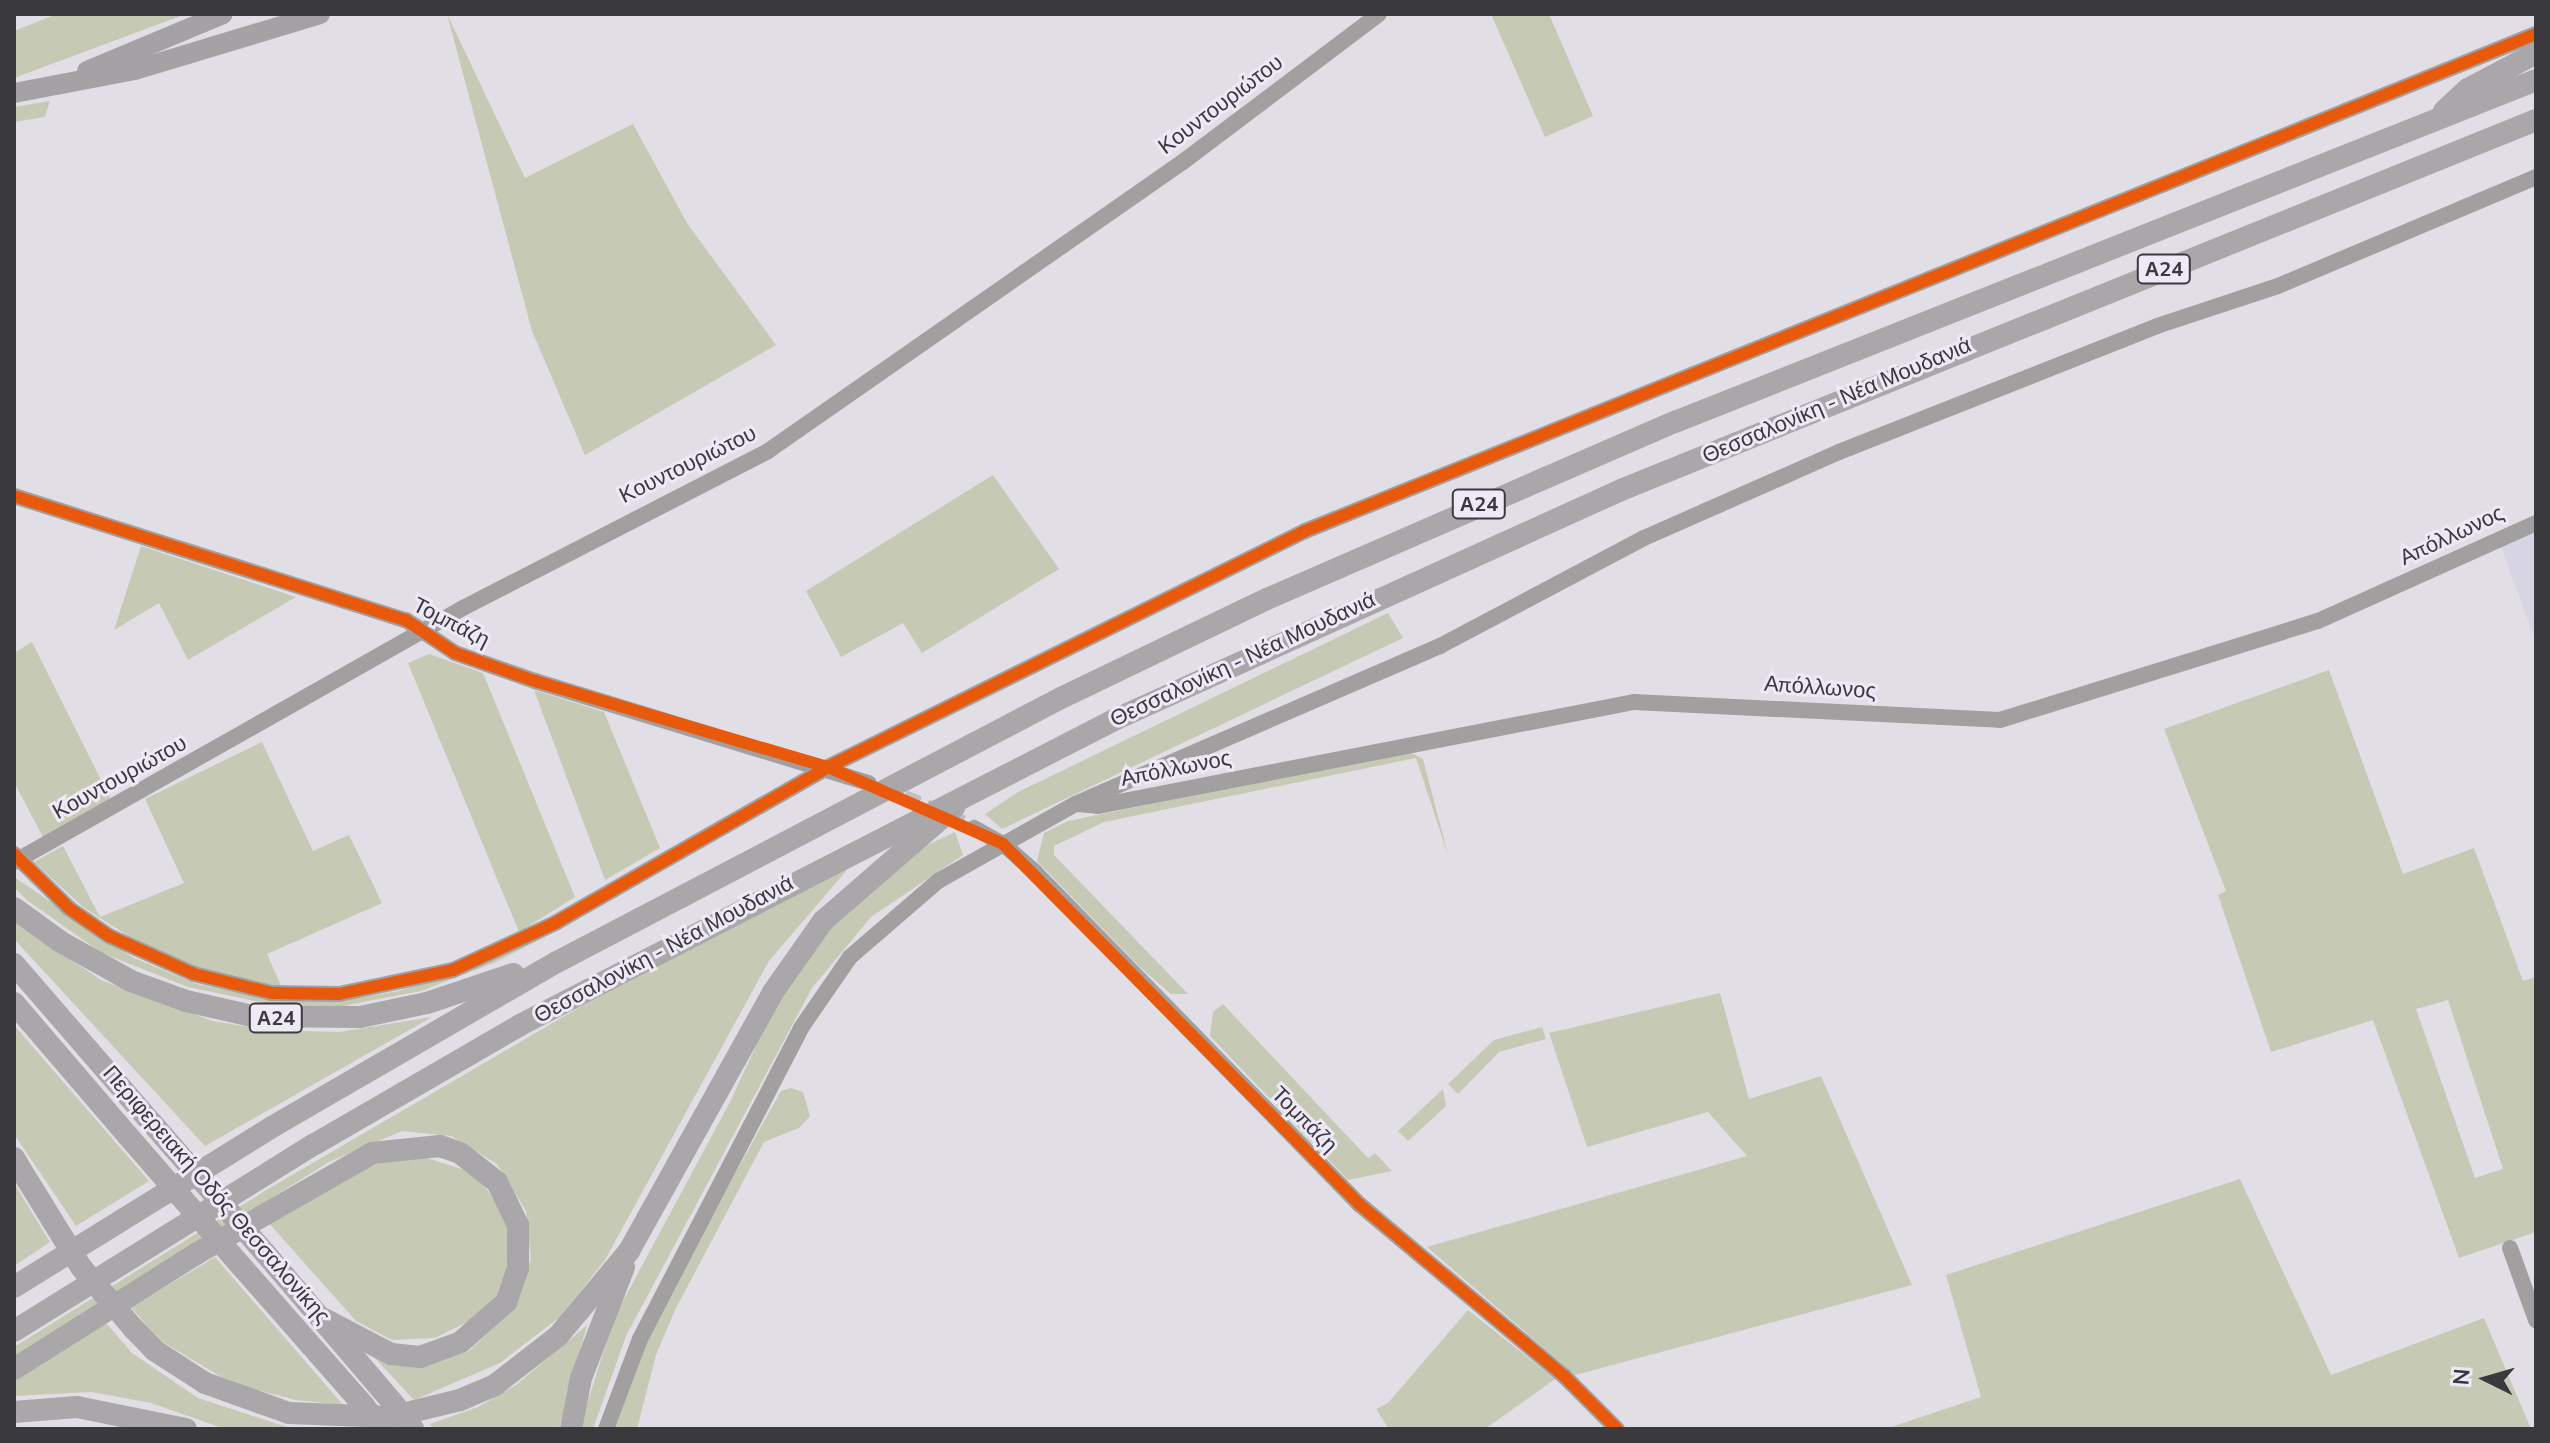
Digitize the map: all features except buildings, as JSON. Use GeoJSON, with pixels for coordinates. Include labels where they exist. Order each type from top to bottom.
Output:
{"type":"FeatureCollection","features":[{"type":"Feature","properties":{"kind":"highway"},"geometry":{"type":"LineString","coordinates":[[2435,120],[2468,89],[2536,53]]}},
{"type":"Feature","properties":{"kind":"highway","name":"Θεσσαλονίκη - Νέα Μουδανιά"},"geometry":{"type":"LineString","coordinates":[[14,1287],[272,1127],[557,962],[1061,698],[1281,593],[1621,444],[2536,80]]}},
{"type":"Feature","properties":{"kind":"highway","name":"Θεσσαλονίκη - Νέα Μουδανιά"},"geometry":{"type":"LineString","coordinates":[[14,1331],[315,1144],[520,1025],[967,794],[1282,641],[1607,496],[2536,120]]}},
{"type":"Feature","properties":{"kind":"highway","name":"Α24"},"geometry":{"type":"LineString","coordinates":[[14,1158],[81,1267],[134,1329],[179,1368],[251,1403],[317,1417],[390,1417],[460,1400],[527,1363],[581,1312],[629,1251],[765,1005],[805,944],[844,899],[920,841],[967,794]]}},
{"type":"Feature","properties":{"kind":"highway","name":"Α24"},"geometry":{"type":"LineString","coordinates":[[14,908],[61,942],[131,981],[186,1001],[252,1016],[360,1017],[438,1000],[557,962]]}},
{"type":"Feature","properties":{"kind":"highway","name":"Περιφερειακή Οδός Θεσσαλονίκης"},"geometry":{"type":"LineString","coordinates":[[14,964],[324,1319],[413,1429]]}},
{"type":"Feature","properties":{"kind":"highway","name":"Περιφερειακή Οδός Θεσσαλονίκης"},"geometry":{"type":"LineString","coordinates":[[14,1003],[382,1429]]}},
{"type":"Feature","properties":{"kind":"highway"},"geometry":{"type":"LineString","coordinates":[[14,1369],[209,1247],[372,1153],[440,1146],[460,1153],[497,1182],[518,1225],[518,1268],[506,1302],[461,1342],[442,1352],[404,1356],[365,1345],[324,1319]]}},
{"type":"Feature","properties":{"kind":"highway"},"geometry":{"type":"LineString","coordinates":[[571,1429],[581,1378],[629,1251]]}},
{"type":"Feature","properties":{"kind":"highway"},"geometry":{"type":"LineString","coordinates":[[14,1412],[88,1408],[186,1429]]}},
{"type":"Feature","properties":{"kind":"main road"},"geometry":{"type":"LineString","coordinates":[[69,81],[124,52],[223,14]]}},
{"type":"Feature","properties":{"kind":"main road"},"geometry":{"type":"LineString","coordinates":[[14,93],[135,70],[320,14]]}},
{"type":"Feature","properties":{"kind":"street","name":"Κουντουριώτου"},"geometry":{"type":"LineString","coordinates":[[16,858],[629,519],[768,451],[1184,161],[1379,14]]}},
{"type":"Feature","properties":{"kind":"street"},"geometry":{"type":"LineString","coordinates":[[16,858],[70,909],[109,936],[194,974],[272,993],[373,991],[487,957],[828,767],[1305,531],[2536,34]]}},
{"type":"Feature","properties":{"kind":"street"},"geometry":{"type":"LineString","coordinates":[[606,1429],[640,1339],[827,988],[850,957],[915,897],[1075,804],[1440,646],[1644,538],[1839,452],[2129,336],[2278,286],[2536,177]]}},
{"type":"Feature","properties":{"kind":"street","name":"Τομπάζη"},"geometry":{"type":"LineString","coordinates":[[14,496],[406,620],[455,653],[535,681],[828,767],[869,783]]}},
{"type":"Feature","properties":{"kind":"street","name":"Απόλλωνος"},"geometry":{"type":"LineString","coordinates":[[1075,804],[1098,806],[1634,702],[2000,720],[2318,621],[2536,523]]}},
{"type":"Feature","properties":{"kind":"street","name":"Τομπάζη"},"geometry":{"type":"LineString","coordinates":[[974,828],[1003,844],[1359,1204],[1564,1376],[1617,1429]]}},
{"type":"Feature","properties":{"kind":"street"},"geometry":{"type":"LineString","coordinates":[[2510,1248],[2536,1320]]}},
{"type":"Feature","properties":{"kind":"shaded area"},"geometry":{"type":"Polygon","coordinates":[[[2536,530],[2536,642],[2500,544],[2536,530]]]}},
{"type":"Feature","properties":{"kind":"green space"},"geometry":{"type":"Polygon","coordinates":[[[57,14],[186,14],[14,78],[14,31],[57,14]]]}},
{"type":"Feature","properties":{"kind":"green space"},"geometry":{"type":"Polygon","coordinates":[[[447,14],[525,178],[633,124],[687,223],[776,345],[585,455],[532,331],[447,14]]]}},
{"type":"Feature","properties":{"kind":"green space"},"geometry":{"type":"Polygon","coordinates":[[[1491,14],[1549,14],[1593,116],[1545,137],[1491,14]]]}},
{"type":"Feature","properties":{"kind":"green space"},"geometry":{"type":"Polygon","coordinates":[[[50,101],[45,117],[14,122],[14,107],[50,101]]]}},
{"type":"Feature","properties":{"kind":"green space"},"geometry":{"type":"Polygon","coordinates":[[[993,475],[1059,569],[922,653],[903,623],[841,657],[806,591],[993,475]]]}},
{"type":"Feature","properties":{"kind":"green space"},"geometry":{"type":"Polygon","coordinates":[[[141,546],[296,597],[188,660],[159,603],[114,630],[141,546]]]}},
{"type":"Feature","properties":{"kind":"green space"},"geometry":{"type":"Polygon","coordinates":[[[1388,613],[1403,638],[1002,829],[985,814],[1018,792],[1388,613]]]}},
{"type":"Feature","properties":{"kind":"green space"},"geometry":{"type":"Polygon","coordinates":[[[32,642],[111,800],[44,839],[14,782],[14,653],[32,642]]]}},
{"type":"Feature","properties":{"kind":"green space"},"geometry":{"type":"Polygon","coordinates":[[[429,654],[483,673],[575,897],[519,932],[408,663],[429,654]]]}},
{"type":"Feature","properties":{"kind":"green space"},"geometry":{"type":"Polygon","coordinates":[[[2329,670],[2403,874],[2474,848],[2523,981],[2536,977],[2536,1232],[2459,1258],[2373,1020],[2271,1052],[2218,895],[2226,891],[2164,729],[2329,670]],[[2448,1000],[2416,1009],[2475,1178],[2503,1169],[2448,1000]]]}},
{"type":"Feature","properties":{"kind":"green space"},"geometry":{"type":"Polygon","coordinates":[[[534,690],[604,712],[660,848],[605,880],[534,690]]]}},
{"type":"Feature","properties":{"kind":"green space"},"geometry":{"type":"Polygon","coordinates":[[[262,742],[313,851],[349,835],[382,903],[267,954],[282,988],[210,973],[141,944],[83,907],[34,862],[63,846],[100,917],[184,883],[145,799],[262,742]]]}},
{"type":"Feature","properties":{"kind":"green space"},"geometry":{"type":"Polygon","coordinates":[[[1408,751],[1423,759],[1449,858],[1416,758],[1104,822],[1054,846],[1054,855],[1188,994],[1171,994],[1141,968],[1037,861],[1044,833],[1068,821],[1408,751]]]}},
{"type":"Feature","properties":{"kind":"green space"},"geometry":{"type":"Polygon","coordinates":[[[955,832],[963,855],[871,917],[812,988],[626,1336],[593,1429],[579,1429],[615,1316],[730,1102],[778,998],[844,910],[923,847],[955,832]]]}},
{"type":"Feature","properties":{"kind":"green space"},"geometry":{"type":"Polygon","coordinates":[[[839,868],[847,870],[769,961],[605,1260],[560,1317],[500,1363],[414,1400],[373,1356],[438,1361],[469,1351],[513,1309],[531,1259],[526,1211],[497,1164],[451,1136],[402,1131],[329,1162],[14,1358],[14,1347],[268,1189],[623,982],[839,868]]]}},
{"type":"Feature","properties":{"kind":"green space"},"geometry":{"type":"Polygon","coordinates":[[[14,877],[132,957],[196,984],[264,997],[359,998],[398,991],[478,966],[572,923],[496,962],[421,991],[342,1006],[269,1004],[188,987],[102,953],[28,901],[14,887],[14,877]]]}},
{"type":"Feature","properties":{"kind":"green space"},"geometry":{"type":"Polygon","coordinates":[[[14,920],[101,980],[213,1021],[268,1030],[339,1032],[432,1017],[205,1146],[14,939],[14,920]]]}},
{"type":"Feature","properties":{"kind":"green space"},"geometry":{"type":"Polygon","coordinates":[[[1720,993],[1749,1099],[1821,1076],[1912,1285],[1575,1375],[1427,1247],[1747,1156],[1708,1112],[1587,1147],[1549,1033],[1720,993]]]}},
{"type":"Feature","properties":{"kind":"green space"},"geometry":{"type":"Polygon","coordinates":[[[1223,1004],[1368,1158],[1375,1153],[1392,1171],[1348,1180],[1210,1036],[1213,1012],[1223,1004]]]}},
{"type":"Feature","properties":{"kind":"green space"},"geometry":{"type":"Polygon","coordinates":[[[14,1025],[149,1181],[76,1226],[14,1134],[14,1025]]]}},
{"type":"Feature","properties":{"kind":"green space"},"geometry":{"type":"Polygon","coordinates":[[[1542,1027],[1546,1039],[1499,1052],[1458,1094],[1448,1084],[1494,1040],[1542,1027]]]}},
{"type":"Feature","properties":{"kind":"green space"},"geometry":{"type":"Polygon","coordinates":[[[791,1088],[803,1092],[810,1116],[799,1128],[764,1142],[675,1310],[656,1355],[637,1429],[611,1429],[642,1349],[781,1091],[791,1088]]]}},
{"type":"Feature","properties":{"kind":"green space"},"geometry":{"type":"Polygon","coordinates":[[[1443,1089],[1446,1106],[1408,1141],[1398,1131],[1443,1089]]]}},
{"type":"Feature","properties":{"kind":"green space"},"geometry":{"type":"Polygon","coordinates":[[[424,1157],[465,1170],[483,1184],[506,1216],[511,1255],[500,1292],[469,1321],[435,1338],[392,1340],[356,1321],[267,1221],[368,1165],[424,1157]]]}},
{"type":"Feature","properties":{"kind":"green space"},"geometry":{"type":"Polygon","coordinates":[[[2240,1179],[2331,1375],[2484,1318],[2531,1429],[1885,1429],[1981,1397],[1946,1275],[2240,1179]]]}},
{"type":"Feature","properties":{"kind":"green space"},"geometry":{"type":"Polygon","coordinates":[[[14,1183],[50,1242],[14,1266],[14,1183]]]}},
{"type":"Feature","properties":{"kind":"green space"},"geometry":{"type":"Polygon","coordinates":[[[215,1257],[343,1405],[296,1400],[233,1384],[158,1339],[131,1307],[215,1257]]]}},
{"type":"Feature","properties":{"kind":"green space"},"geometry":{"type":"Polygon","coordinates":[[[1468,1310],[1555,1379],[1485,1429],[1389,1429],[1376,1409],[1388,1403],[1468,1310]]]}},
{"type":"Feature","properties":{"kind":"green space"},"geometry":{"type":"Polygon","coordinates":[[[106,1323],[132,1353],[198,1398],[293,1429],[225,1429],[151,1403],[91,1392],[14,1396],[14,1380],[106,1323]]]}},
{"type":"Feature","properties":{"kind":"green space"},"geometry":{"type":"Polygon","coordinates":[[[587,1325],[559,1429],[434,1429],[430,1424],[478,1407],[516,1385],[587,1325]]]}},
{"type":"Feature","properties":{"kind":"tunnel"},"geometry":{"type":"LineString","coordinates":[[882,788],[974,828]]}},
{"type":"Feature","properties":{"kind":"cycle path"},"geometry":{"type":"LineString","coordinates":[[14,854],[70,909],[109,936],[194,974],[272,993],[339,994],[453,970],[555,923],[828,767],[1305,531],[2536,34]]}},
{"type":"Feature","properties":{"kind":"cycle path"},"geometry":{"type":"LineString","coordinates":[[14,496],[406,620],[455,653],[535,681],[828,767],[1003,844],[1359,1204],[1564,1376],[1617,1429]]}}]}
